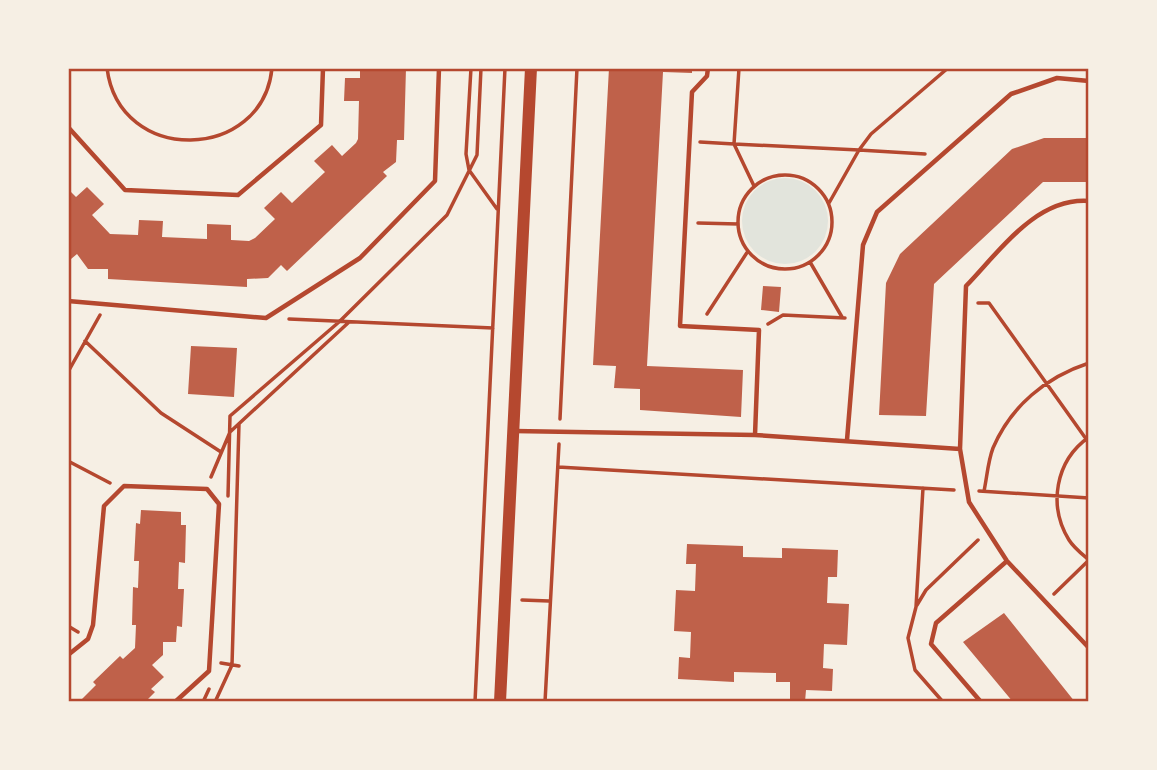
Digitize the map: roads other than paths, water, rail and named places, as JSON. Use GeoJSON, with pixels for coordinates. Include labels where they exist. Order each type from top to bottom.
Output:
{"type":"FeatureCollection","features":[{"type":"Feature","properties":{"kind":"street"},"geometry":{"type":"LineString","coordinates":[[500,702],[531,68]]}},
{"type":"Feature","properties":{"kind":"lane"},"geometry":{"type":"LineString","coordinates":[[68,127],[125,190],[238,195],[321,125],[323,68]]}},
{"type":"Feature","properties":{"kind":"lane"},"geometry":{"type":"LineString","coordinates":[[68,301],[266,318],[360,258],[435,181],[439,68]]}},
{"type":"Feature","properties":{"kind":"lane"},"geometry":{"type":"LineString","coordinates":[[708,68],[707,76],[692,92],[680,326],[759,330],[755,435]]}},
{"type":"Feature","properties":{"kind":"lane"},"geometry":{"type":"LineString","coordinates":[[847,440],[863,245],[877,212],[1011,94],[1057,78],[1089,81]]}},
{"type":"Feature","properties":{"kind":"lane"},"geometry":{"type":"LineString","coordinates":[[1089,201],[1079,200],[1048,208],[1027,223],[966,286],[960,449],[970,502],[1007,561],[1089,648]]}},
{"type":"Feature","properties":{"kind":"lane"},"geometry":{"type":"LineString","coordinates":[[513,431],[755,435],[960,449]]}},
{"type":"Feature","properties":{"kind":"lane"},"geometry":{"type":"LineString","coordinates":[[68,655],[88,639],[93,625],[104,506],[124,486],[207,489],[219,504],[209,671],[175,702]]}},
{"type":"Feature","properties":{"kind":"lane"},"geometry":{"type":"LineString","coordinates":[[981,702],[931,644],[936,623],[1007,561]]}}]}
